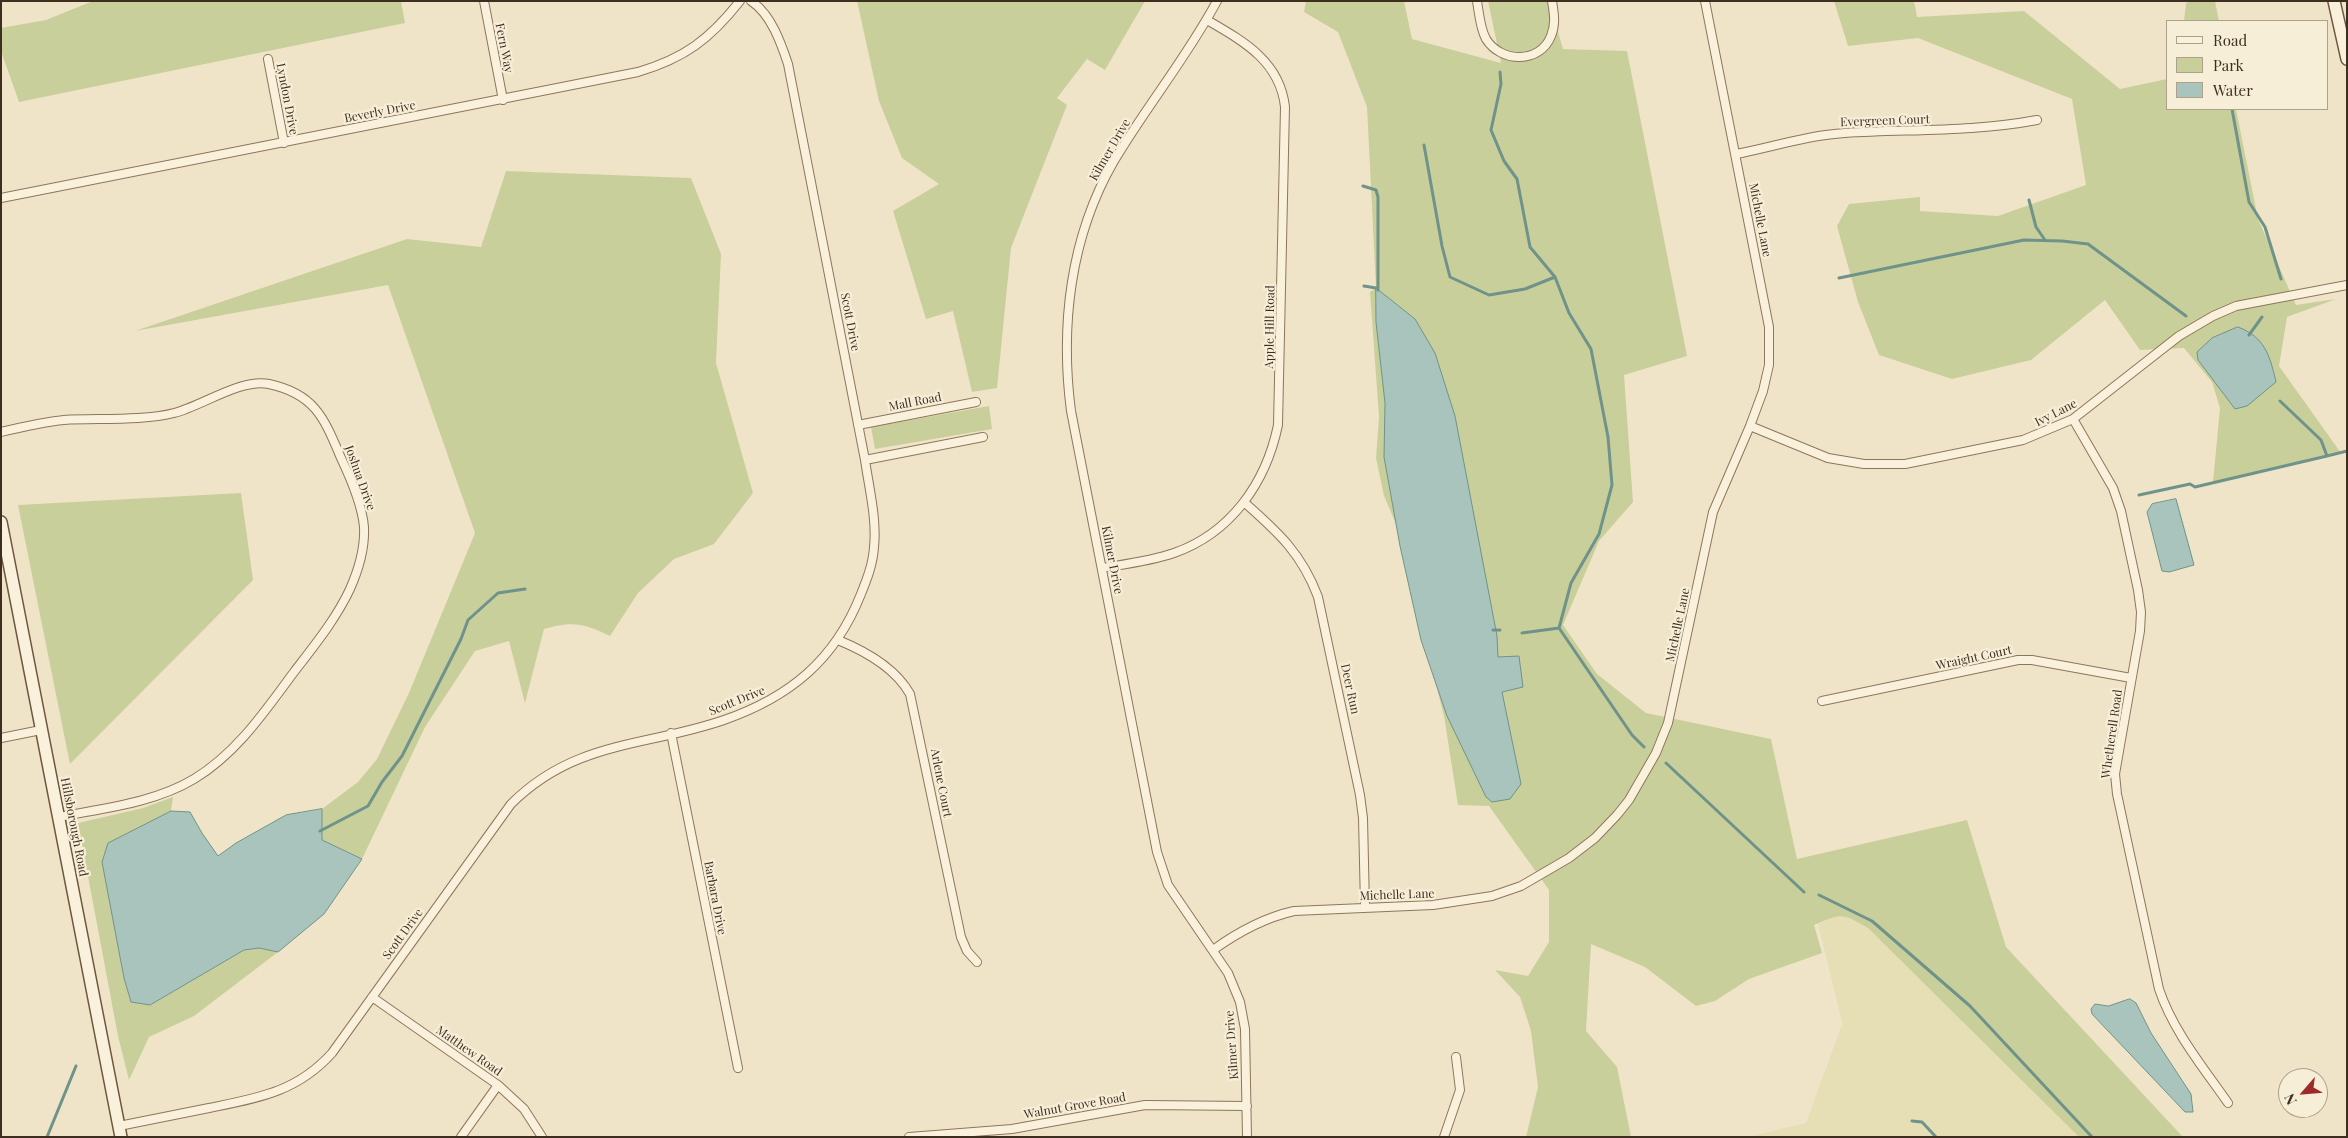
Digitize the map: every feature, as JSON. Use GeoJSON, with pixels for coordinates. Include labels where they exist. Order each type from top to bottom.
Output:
{"type":"FeatureCollection","features":[{"type":"Feature","properties":{"kind":"street","name":"Fern Way"},"geometry":{"type":"LineString","coordinates":[[484,1],[503,100]]}},
{"type":"Feature","properties":{"kind":"street","name":"Beverly Drive"},"geometry":{"type":"LineString","coordinates":[[1,198],[503,100],[656,66],[696,46],[723,23],[740,1]]}},
{"type":"Feature","properties":{"kind":"street","name":"Scott Drive"},"geometry":{"type":"LineString","coordinates":[[120,1131],[268,1096],[293,1085],[324,1062],[506,812],[520,796],[550,773],[584,756],[606,748],[671,734],[723,720],[766,702],[806,676],[838,640],[853,616],[865,586],[875,546],[866,460],[788,64],[762,10],[751,1]]}},
{"type":"Feature","properties":{"kind":"street","name":"Kilmer Drive"},"geometry":{"type":"LineString","coordinates":[[1217,1],[1114,162],[1091,210],[1076,259],[1066,326],[1068,387],[1162,872],[1176,900],[1228,973],[1240,1002],[1245,1029],[1247,1137]]}},
{"type":"Feature","properties":{"kind":"street"},"geometry":{"type":"LineString","coordinates":[[1477,1],[1485,36],[1490,44],[1497,52],[1516,58],[1532,54],[1548,43],[1554,26],[1552,1]]}},
{"type":"Feature","properties":{"kind":"street","name":"Michelle Lane"},"geometry":{"type":"LineString","coordinates":[[1213,950],[1248,926],[1278,914],[1305,909],[1452,904],[1499,894],[1536,878],[1569,858],[1595,838],[1629,800],[1656,753],[1668,723],[1713,512],[1750,426],[1763,391],[1769,365],[1769,327],[1705,1]]}},
{"type":"Feature","properties":{"kind":"street"},"geometry":{"type":"LineString","coordinates":[[2334,1],[2347,59]]}},
{"type":"Feature","properties":{"kind":"street","name":"Apple Hill Road"},"geometry":{"type":"LineString","coordinates":[[1102,568],[1156,558],[1188,547],[1213,532],[1245,503],[1270,456],[1278,425],[1285,107],[1280,84],[1264,58],[1249,46],[1206,20]]}},
{"type":"Feature","properties":{"kind":"street","name":"Lyndon Drive"},"geometry":{"type":"LineString","coordinates":[[268,59],[284,143]]}},
{"type":"Feature","properties":{"kind":"street","name":"Evergreen Court"},"geometry":{"type":"LineString","coordinates":[[1736,154],[1844,133],[1974,129],[2036,120]]}},
{"type":"Feature","properties":{"kind":"street","name":"Ivy Lane"},"geometry":{"type":"LineString","coordinates":[[1750,426],[1828,458],[1864,464],[1905,464],[2023,440],[2073,419],[2179,336],[2213,316],[2236,306],[2347,285]]}},
{"type":"Feature","properties":{"kind":"street","name":"Joshua Drive"},"geometry":{"type":"LineString","coordinates":[[1,432],[62,420],[171,414],[247,385],[267,384],[294,391],[310,402],[324,419],[361,510],[364,528],[358,566],[343,602],[317,642],[258,719],[231,750],[217,763],[193,779],[163,794],[58,817]]}},
{"type":"Feature","properties":{"kind":"street","name":"Mall Road"},"geometry":{"type":"LineString","coordinates":[[858,425],[976,402]]}},
{"type":"Feature","properties":{"kind":"street","name":"Whetherell Road"},"geometry":{"type":"LineString","coordinates":[[2073,419],[2113,488],[2123,520],[2141,612],[2140,631],[2115,774],[2117,794],[2159,989],[2165,1007],[2176,1026],[2228,1103]]}},
{"type":"Feature","properties":{"kind":"street"},"geometry":{"type":"LineString","coordinates":[[866,460],[983,437]]}},
{"type":"Feature","properties":{"kind":"street","name":"Deer Run"},"geometry":{"type":"LineString","coordinates":[[1245,503],[1279,533],[1294,550],[1312,581],[1318,597],[1360,795],[1365,907]]}},
{"type":"Feature","properties":{"kind":"street","name":"Hillsborough Road"},"geometry":{"type":"LineString","coordinates":[[1,522],[120,1131]]}},
{"type":"Feature","properties":{"kind":"street","name":"Arlene Court"},"geometry":{"type":"LineString","coordinates":[[838,640],[883,665],[906,686],[910,694],[961,937],[967,951],[977,962]]}},
{"type":"Feature","properties":{"kind":"street","name":"Wraight Court"},"geometry":{"type":"LineString","coordinates":[[1822,701],[2018,660],[2032,660],[2131,678]]}},
{"type":"Feature","properties":{"kind":"street"},"geometry":{"type":"LineString","coordinates":[[1,738],[41,730]]}},
{"type":"Feature","properties":{"kind":"street","name":"Barbara Drive"},"geometry":{"type":"LineString","coordinates":[[671,734],[738,1068]]}},
{"type":"Feature","properties":{"kind":"street","name":"Matthew Road"},"geometry":{"type":"LineString","coordinates":[[372,997],[498,1085],[524,1109],[542,1137]]}},
{"type":"Feature","properties":{"kind":"street"},"geometry":{"type":"LineString","coordinates":[[1444,1137],[1460,1090],[1456,1057]]}},
{"type":"Feature","properties":{"kind":"street"},"geometry":{"type":"LineString","coordinates":[[461,1137],[498,1085]]}},
{"type":"Feature","properties":{"kind":"street","name":"Walnut Grove Road"},"geometry":{"type":"LineString","coordinates":[[909,1137],[996,1131],[1145,1105],[1246,1106]]}},
{"type":"Feature","properties":{"kind":"shaded area"},"geometry":{"type":"Polygon","coordinates":[[[1837,915],[1868,928],[2079,1137],[1747,1137],[1806,1123],[1841,1027],[1843,1026],[1818,924],[1837,915]]]}},
{"type":"Feature","properties":{"kind":"green space"},"geometry":{"type":"Polygon","coordinates":[[[93,1],[401,1],[405,23],[19,102],[1,51],[1,28],[46,20],[93,1]]]}},
{"type":"Feature","properties":{"kind":"green space"},"geometry":{"type":"Polygon","coordinates":[[[857,1],[1145,1],[1105,70],[1087,59],[1057,98],[1067,105],[1011,248],[997,388],[972,392],[953,311],[926,319],[893,211],[939,184],[902,158],[879,101],[857,1]]]}},
{"type":"Feature","properties":{"kind":"green space"},"geometry":{"type":"Polygon","coordinates":[[[1306,1],[1404,1],[1412,39],[1501,63],[1488,1],[1549,1],[1563,49],[1627,51],[1687,356],[1624,375],[1633,502],[1599,541],[1563,625],[1597,674],[1646,713],[1771,739],[1797,859],[1967,820],[2006,947],[2183,1137],[2079,1137],[1868,928],[1841,916],[1814,925],[1822,953],[1749,979],[1715,1001],[1696,1006],[1645,967],[1591,944],[1586,1031],[1617,1067],[1631,1137],[1526,1137],[1538,1087],[1531,1031],[1520,997],[1495,970],[1528,976],[1549,942],[1549,890],[1489,806],[1458,805],[1444,716],[1424,638],[1405,545],[1384,496],[1376,458],[1379,417],[1370,292],[1376,288],[1367,107],[1338,32],[1304,12],[1306,1]]]}},
{"type":"Feature","properties":{"kind":"green space"},"geometry":{"type":"Polygon","coordinates":[[[1834,1],[1914,1],[1917,17],[2024,11],[2120,89],[2166,79],[2166,110],[2236,110],[2258,219],[2296,305],[2336,299],[2287,317],[2279,366],[2341,453],[2213,482],[2220,408],[2212,382],[2184,348],[2140,350],[2105,300],[2031,360],[1952,379],[1879,355],[1858,302],[1837,226],[1849,204],[1920,197],[1920,211],[1998,216],[2086,185],[2072,99],[1918,38],[1848,46],[1834,1]]]}},
{"type":"Feature","properties":{"kind":"green space"},"geometry":{"type":"Polygon","coordinates":[[[2191,1],[2215,1],[2219,20],[2184,20],[2186,3],[2191,1]]]}},
{"type":"Feature","properties":{"kind":"green space"},"geometry":{"type":"Polygon","coordinates":[[[506,171],[691,178],[721,254],[716,363],[753,493],[714,544],[674,559],[638,593],[610,636],[592,628],[571,624],[544,629],[525,703],[509,641],[475,651],[425,727],[362,859],[322,840],[322,809],[358,782],[377,759],[409,693],[475,533],[388,285],[135,331],[407,239],[481,247],[506,171]]]}},
{"type":"Feature","properties":{"kind":"green space"},"geometry":{"type":"Polygon","coordinates":[[[989,406],[992,429],[875,449],[871,427],[989,406]]]}},
{"type":"Feature","properties":{"kind":"green space"},"geometry":{"type":"Polygon","coordinates":[[[241,493],[253,580],[70,764],[18,505],[241,493]]]}},
{"type":"Feature","properties":{"kind":"green space"},"geometry":{"type":"Polygon","coordinates":[[[173,797],[171,811],[108,843],[102,862],[124,978],[132,1002],[150,1005],[244,950],[259,948],[278,952],[194,1016],[149,1037],[129,1080],[118,1036],[78,823],[143,808],[173,797]]]}},
{"type":"Feature","properties":{"kind":"water"},"geometry":{"type":"Polygon","coordinates":[[[1376,288],[1415,319],[1435,353],[1455,416],[1497,636],[1498,657],[1519,656],[1523,687],[1502,692],[1521,784],[1510,799],[1492,802],[1486,797],[1447,716],[1421,640],[1400,546],[1384,457],[1385,403],[1376,322],[1376,288]]]}},
{"type":"Feature","properties":{"kind":"water"},"geometry":{"type":"Polygon","coordinates":[[[2238,327],[2254,336],[2265,348],[2276,382],[2247,406],[2235,409],[2198,360],[2197,352],[2212,338],[2238,327]]]}},
{"type":"Feature","properties":{"kind":"water"},"geometry":{"type":"Polygon","coordinates":[[[2176,499],[2194,565],[2169,572],[2162,571],[2147,512],[2152,504],[2176,499]]]}},
{"type":"Feature","properties":{"kind":"water"},"geometry":{"type":"Polygon","coordinates":[[[322,809],[322,840],[362,859],[324,914],[278,952],[259,948],[244,950],[150,1005],[131,1002],[124,978],[102,862],[108,843],[171,811],[190,812],[218,856],[236,843],[286,815],[322,809]]]}},
{"type":"Feature","properties":{"kind":"water"},"geometry":{"type":"Polygon","coordinates":[[[2130,999],[2136,1003],[2151,1033],[2191,1094],[2193,1112],[2185,1112],[2092,1014],[2091,1009],[2095,1004],[2108,1006],[2130,999]]]}},
{"type":"Feature","properties":{"kind":"waterway"},"geometry":{"type":"LineString","coordinates":[[1500,72],[1501,84],[1491,130],[1504,161],[1517,179],[1530,247],[1555,277],[1569,313],[1591,349],[1608,437],[1612,485],[1599,534],[1571,583],[1559,628],[1632,735],[1644,747]]}},
{"type":"Feature","properties":{"kind":"waterway"},"geometry":{"type":"LineString","coordinates":[[2232,110],[2249,202],[2265,227],[2281,279]]}},
{"type":"Feature","properties":{"kind":"waterway"},"geometry":{"type":"LineString","coordinates":[[1424,145],[1442,246],[1450,277],[1489,295],[1525,289],[1555,277]]}},
{"type":"Feature","properties":{"kind":"waterway"},"geometry":{"type":"LineString","coordinates":[[1363,186],[1376,190],[1378,197],[1378,290]]}},
{"type":"Feature","properties":{"kind":"waterway"},"geometry":{"type":"LineString","coordinates":[[2029,200],[2036,227],[2045,240]]}},
{"type":"Feature","properties":{"kind":"waterway"},"geometry":{"type":"LineString","coordinates":[[1839,278],[2024,240],[2062,241],[2088,244],[2186,316]]}},
{"type":"Feature","properties":{"kind":"waterway"},"geometry":{"type":"LineString","coordinates":[[1364,286],[1376,288]]}},
{"type":"Feature","properties":{"kind":"waterway"},"geometry":{"type":"LineString","coordinates":[[2249,335],[2262,317]]}},
{"type":"Feature","properties":{"kind":"waterway"},"geometry":{"type":"LineString","coordinates":[[2280,401],[2321,440],[2327,456],[2347,451]]}},
{"type":"Feature","properties":{"kind":"waterway"},"geometry":{"type":"LineString","coordinates":[[2139,495],[2190,484],[2195,487],[2327,456]]}},
{"type":"Feature","properties":{"kind":"waterway"},"geometry":{"type":"LineString","coordinates":[[320,831],[368,806],[382,782],[402,756],[461,639],[468,620],[498,593],[525,589]]}},
{"type":"Feature","properties":{"kind":"waterway"},"geometry":{"type":"LineString","coordinates":[[1522,633],[1559,628]]}},
{"type":"Feature","properties":{"kind":"waterway"},"geometry":{"type":"LineString","coordinates":[[1493,630],[1500,630]]}},
{"type":"Feature","properties":{"kind":"waterway"},"geometry":{"type":"LineString","coordinates":[[1666,763],[1804,892]]}},
{"type":"Feature","properties":{"kind":"waterway"},"geometry":{"type":"LineString","coordinates":[[1819,895],[1872,921],[1970,1006],[2092,1137]]}},
{"type":"Feature","properties":{"kind":"waterway"},"geometry":{"type":"LineString","coordinates":[[47,1137],[76,1066]]}},
{"type":"Feature","properties":{"kind":"waterway"},"geometry":{"type":"LineString","coordinates":[[1912,1121],[1922,1122],[1936,1137]]}}]}
